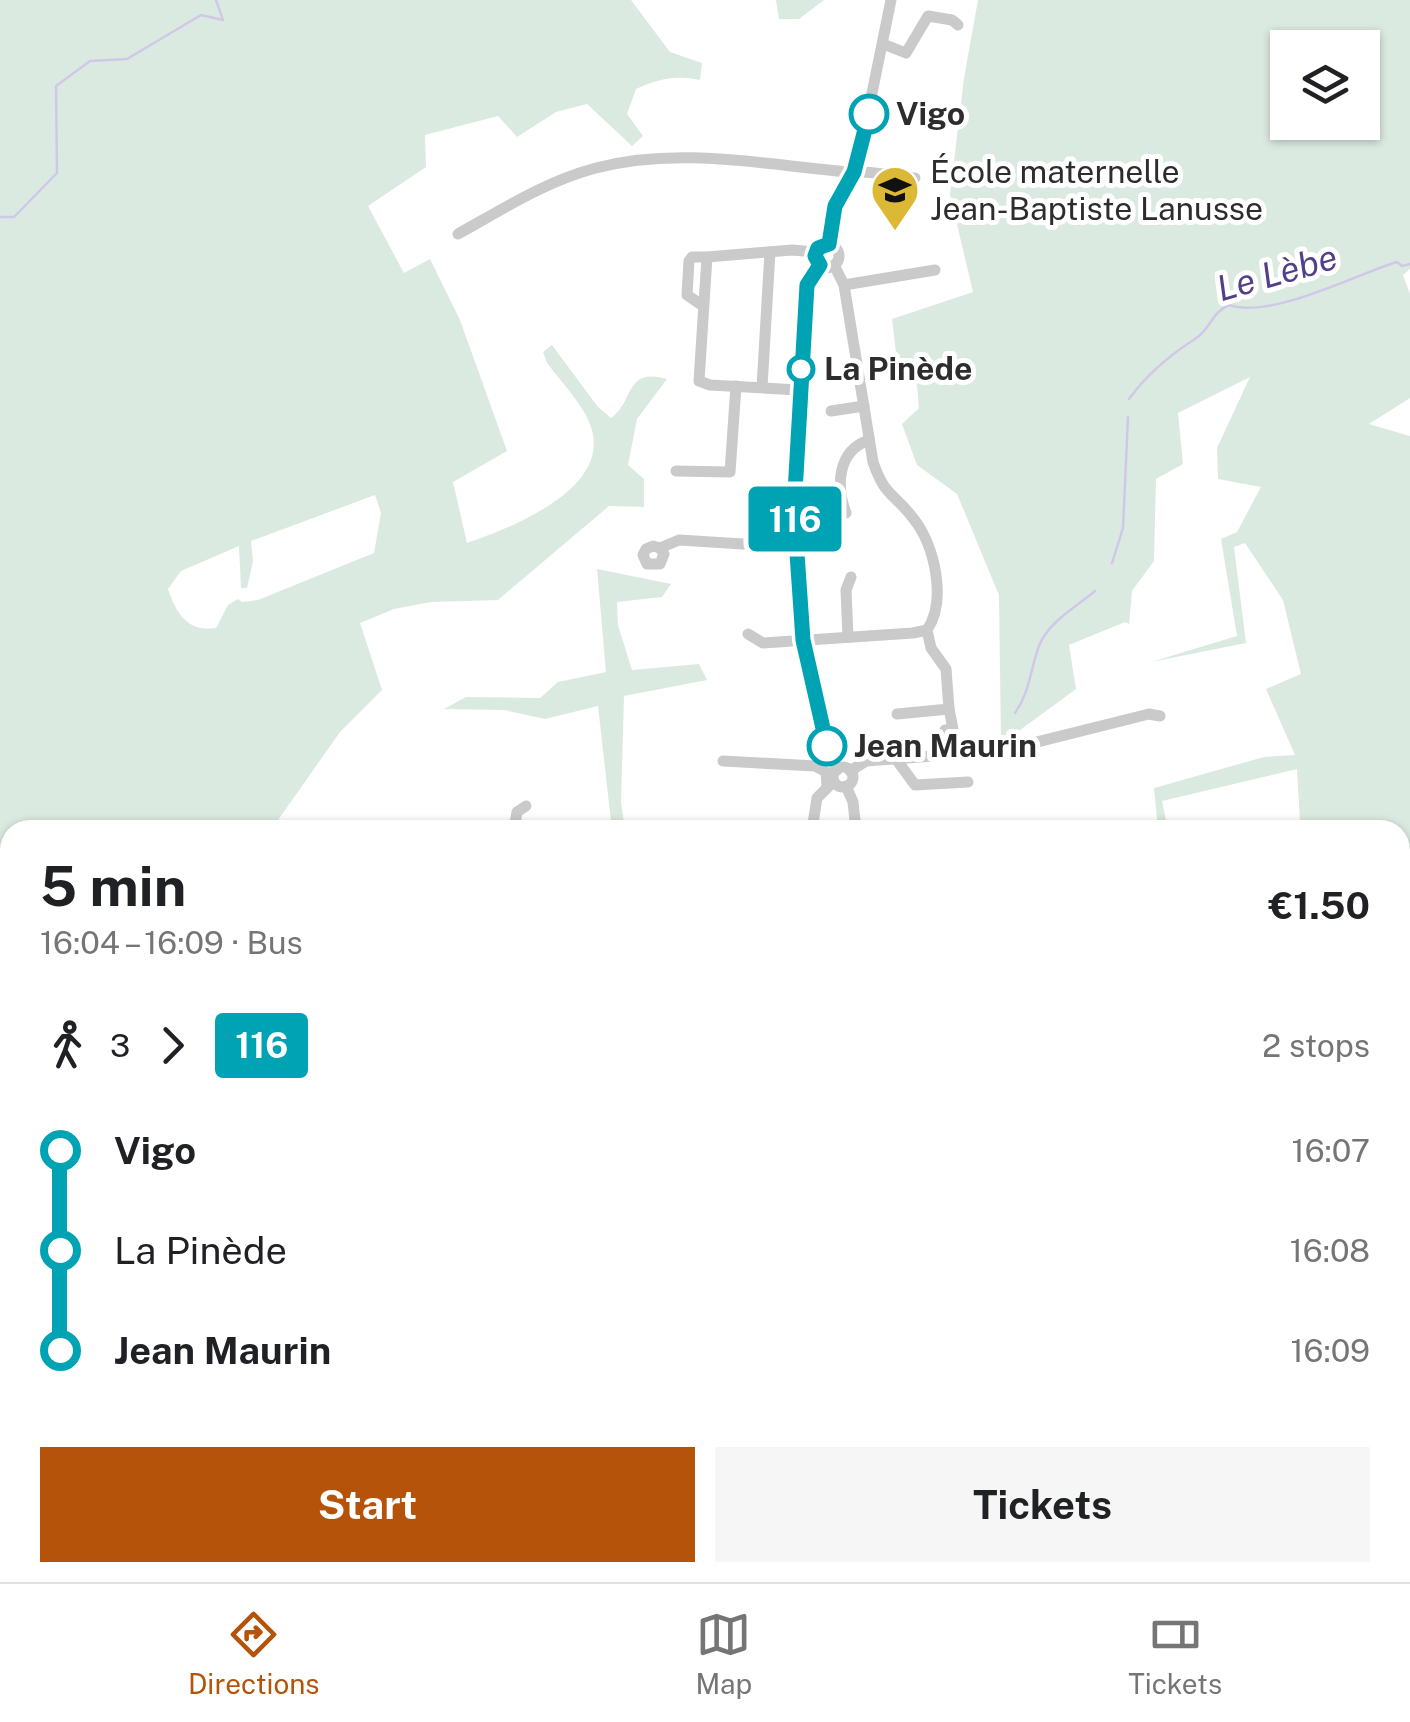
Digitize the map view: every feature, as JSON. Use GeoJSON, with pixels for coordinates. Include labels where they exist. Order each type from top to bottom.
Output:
{"type":"FeatureCollection","features":[{"type":"Feature","properties":{"kind":"street"},"geometry":{"type":"LineString","coordinates":[[829,244],[835,206],[854,172],[891,0]]}},
{"type":"Feature","properties":{"kind":"street"},"geometry":{"type":"LineString","coordinates":[[883,44],[906,53],[928,16],[952,20],[958,25]]}},
{"type":"Feature","properties":{"kind":"street"},"geometry":{"type":"LineString","coordinates":[[458,234],[529,193],[595,168],[630,161],[683,156],[916,178]]}},
{"type":"Feature","properties":{"kind":"street"},"geometry":{"type":"LineString","coordinates":[[829,244],[820,246],[807,285],[794,483],[796,536],[803,640],[821,724],[839,779],[853,802],[855,820]]}},
{"type":"Feature","properties":{"kind":"street"},"geometry":{"type":"LineString","coordinates":[[829,244],[838,252],[834,266]]}},
{"type":"Feature","properties":{"kind":"street"},"geometry":{"type":"LineString","coordinates":[[762,387],[770,252]]}},
{"type":"Feature","properties":{"kind":"street"},"geometry":{"type":"LineString","coordinates":[[799,390],[699,381],[707,257],[770,252],[818,258],[834,266],[844,285],[869,440],[882,488],[913,518],[923,534],[932,564],[938,608],[926,630],[931,648],[946,669],[952,729],[946,730]]}},
{"type":"Feature","properties":{"kind":"street"},"geometry":{"type":"LineString","coordinates":[[844,285],[935,270]]}},
{"type":"Feature","properties":{"kind":"street"},"geometry":{"type":"LineString","coordinates":[[676,471],[730,472],[736,386]]}},
{"type":"Feature","properties":{"kind":"street"},"geometry":{"type":"LineString","coordinates":[[831,411],[864,406]]}},
{"type":"Feature","properties":{"kind":"street"},"geometry":{"type":"LineString","coordinates":[[846,513],[839,474],[857,444],[869,440]]}},
{"type":"Feature","properties":{"kind":"street"},"geometry":{"type":"LineString","coordinates":[[660,548],[678,540],[743,544],[796,536]]}},
{"type":"Feature","properties":{"kind":"street"},"geometry":{"type":"LineString","coordinates":[[848,638],[846,590],[852,578]]}},
{"type":"Feature","properties":{"kind":"street"},"geometry":{"type":"LineString","coordinates":[[748,634],[763,643],[926,630]]}},
{"type":"Feature","properties":{"kind":"street"},"geometry":{"type":"LineString","coordinates":[[897,714],[948,708]]}},
{"type":"Feature","properties":{"kind":"street"},"geometry":{"type":"LineString","coordinates":[[813,820],[816,798],[866,761],[1001,751],[1150,714],[1160,716]]}},
{"type":"Feature","properties":{"kind":"street"},"geometry":{"type":"LineString","coordinates":[[896,759],[915,785],[968,782]]}},
{"type":"Feature","properties":{"kind":"street"},"geometry":{"type":"LineString","coordinates":[[723,761],[816,766],[839,779]]}},
{"type":"Feature","properties":{"kind":"street"},"geometry":{"type":"LineString","coordinates":[[515,820],[516,812],[526,806]]}},
{"type":"Feature","properties":{"kind":"shaded area"},"geometry":{"type":"Polygon","coordinates":[[[0,0],[631,0],[670,52],[702,63],[700,80],[667,79],[636,89],[627,114],[643,136],[632,146],[587,104],[556,112],[517,137],[498,116],[425,135],[426,167],[368,206],[404,273],[430,259],[460,320],[507,451],[453,482],[467,543],[553,503],[587,469],[594,449],[588,419],[543,352],[552,345],[598,407],[611,418],[637,382],[653,377],[667,379],[637,419],[628,465],[644,479],[644,507],[609,506],[498,600],[431,602],[394,609],[360,623],[382,690],[340,732],[278,820],[0,820],[0,0]],[[375,495],[251,541],[253,561],[247,588],[241,588],[239,546],[181,571],[168,589],[185,620],[198,628],[216,628],[228,605],[238,599],[258,600],[374,553],[381,513],[375,495]]]}},
{"type":"Feature","properties":{"kind":"shaded area"},"geometry":{"type":"Polygon","coordinates":[[[776,0],[824,0],[799,19],[779,19],[776,0]]]}},
{"type":"Feature","properties":{"kind":"shaded area"},"geometry":{"type":"Polygon","coordinates":[[[978,0],[1410,0],[1410,269],[1403,275],[1410,294],[1410,398],[1369,424],[1410,436],[1410,820],[1300,820],[1297,769],[1162,801],[1166,820],[1157,820],[1154,788],[1264,757],[1295,755],[1266,689],[1301,674],[1283,600],[1245,543],[1234,547],[1246,643],[1151,662],[1237,636],[1221,539],[1237,532],[1261,487],[1218,479],[1217,448],[1250,377],[1178,413],[1183,464],[1156,479],[1154,561],[1132,591],[1129,624],[1125,622],[1069,645],[1076,689],[1001,744],[999,595],[957,494],[917,465],[902,424],[919,408],[917,385],[899,377],[892,319],[973,292],[950,195],[978,0]]]}},
{"type":"Feature","properties":{"kind":"shaded area"},"geometry":{"type":"Polygon","coordinates":[[[597,569],[671,584],[662,597],[617,602],[618,625],[632,670],[699,664],[707,680],[624,696],[624,820],[611,820],[598,706],[545,719],[504,710],[444,709],[466,697],[540,698],[558,682],[606,672],[597,569]]]}},
{"type":"Feature","properties":{"kind":"waterway"},"geometry":{"type":"LineString","coordinates":[[0,217],[14,217],[57,173],[56,86],[90,61],[127,59],[201,15],[223,20],[216,0]]}},
{"type":"Feature","properties":{"kind":"waterway","name":"Le Lèbe"},"geometry":{"type":"LineString","coordinates":[[1129,399],[1151,373],[1200,335],[1229,305],[1247,308],[1290,301],[1397,262],[1402,266],[1410,264]]}},
{"type":"Feature","properties":{"kind":"waterway","name":"Le Lèbe"},"geometry":{"type":"LineString","coordinates":[[1112,563],[1123,528],[1128,417]]}},
{"type":"Feature","properties":{"kind":"waterway","name":"Le Lèbe"},"geometry":{"type":"LineString","coordinates":[[1015,713],[1043,637],[1095,591]]}},
{"type":"Feature","properties":{"kind":"bus line","name":"116"},"geometry":{"type":"LineString","coordinates":[[827,746],[810,681],[802,626],[794,510],[799,390],[807,285],[820,265],[815,256],[818,248],[829,244],[835,206],[854,172],[869,114]]}},
{"type":"Feature","properties":{"kind":"place","name":"Vigo"},"geometry":{"type":"Point","coordinates":[869,114]}},
{"type":"Feature","properties":{"kind":"place","name":"École maternelle Jean-Baptiste Lanusse"},"geometry":{"type":"Point","coordinates":[895,232]}},
{"type":"Feature","properties":{"kind":"place","name":"La Pinède"},"geometry":{"type":"Point","coordinates":[801,369]}},
{"type":"Feature","properties":{"kind":"place","name":"Jean Maurin"},"geometry":{"type":"Point","coordinates":[827,746]}}]}
